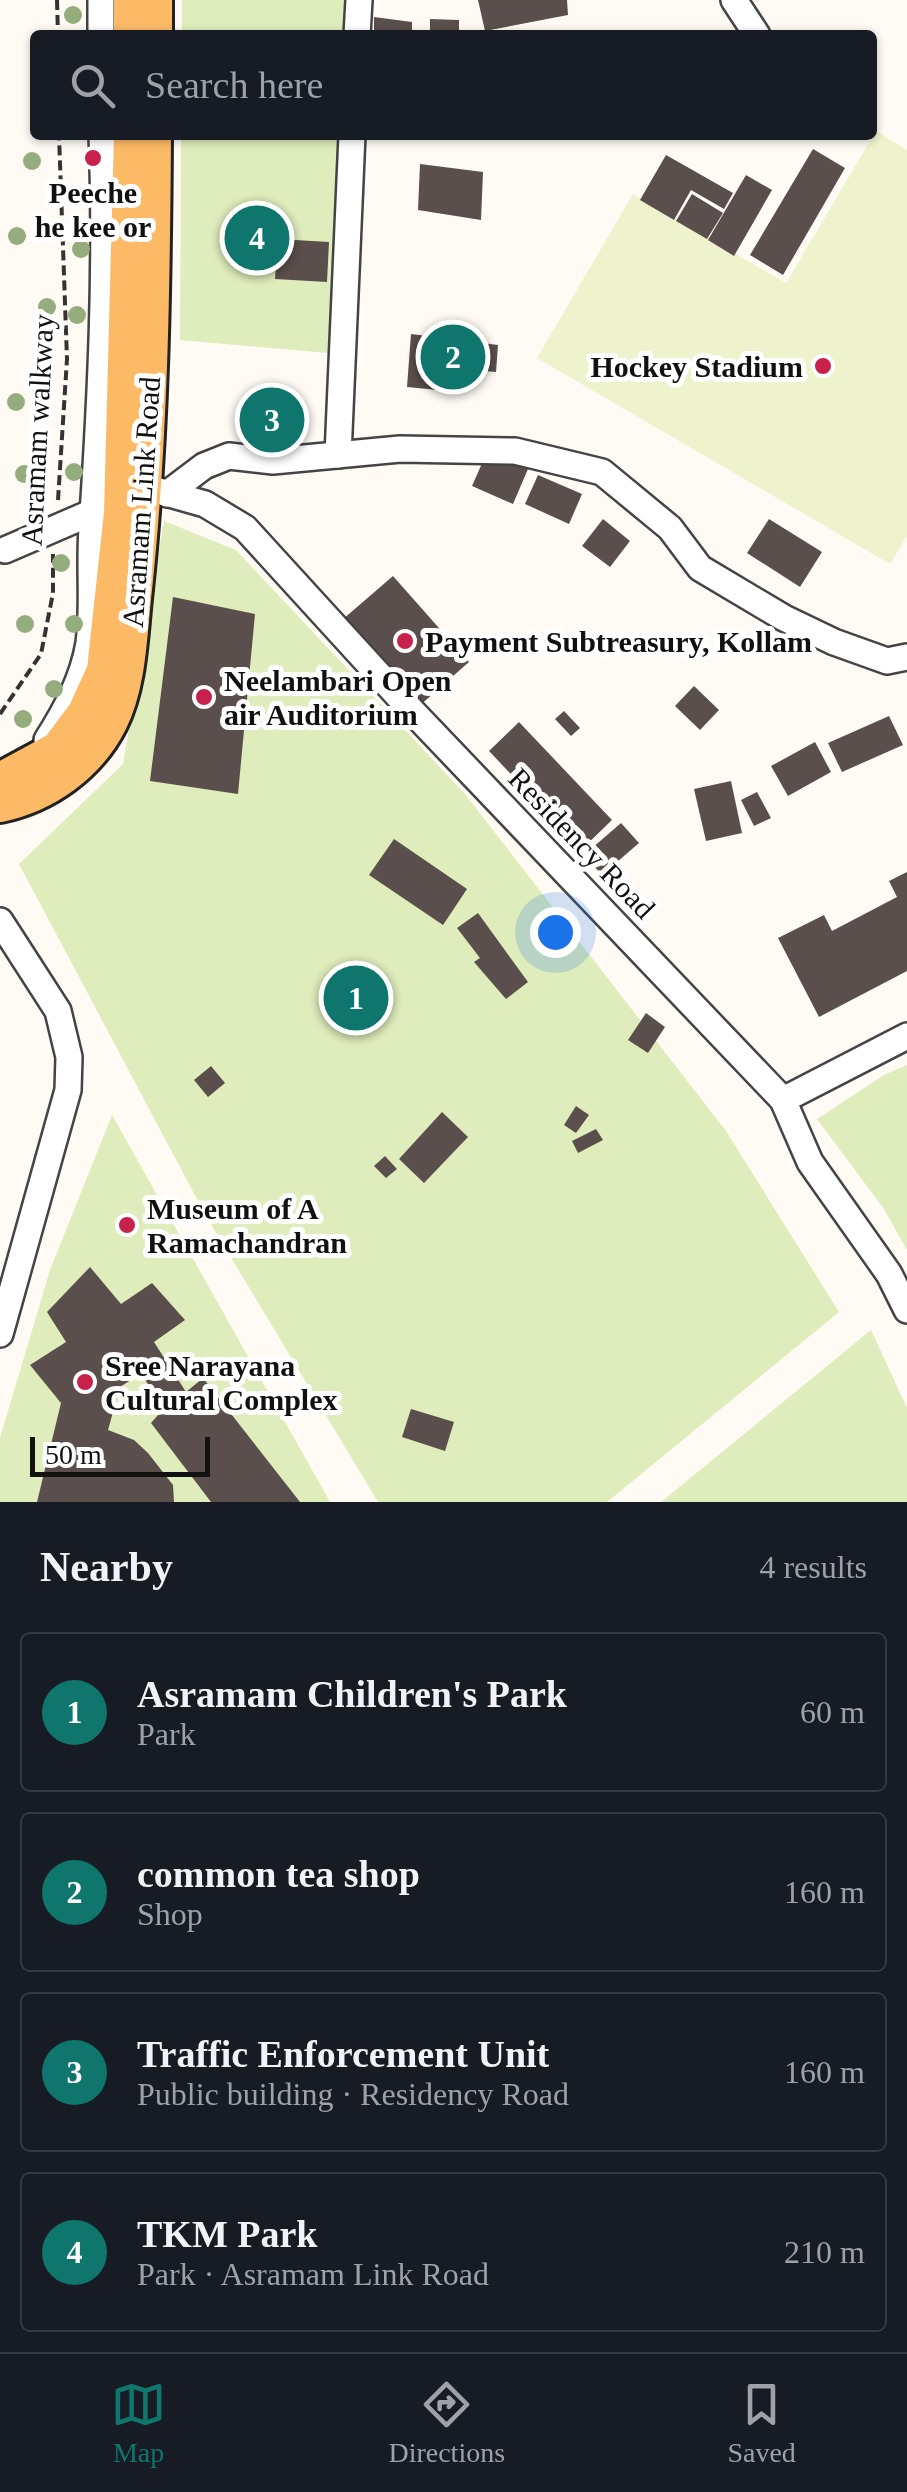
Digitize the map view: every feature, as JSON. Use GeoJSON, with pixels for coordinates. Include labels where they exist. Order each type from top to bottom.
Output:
{"type":"FeatureCollection","features":[{"type":"Feature","properties":{"kind":"main road"},"geometry":{"type":"LineString","coordinates":[[130,0],[130,30]]}},
{"type":"Feature","properties":{"kind":"main road"},"geometry":{"type":"LineString","coordinates":[[156,0],[156,30]]}},
{"type":"Feature","properties":{"kind":"main road","name":"Asramam Link Road"},"geometry":{"type":"LineString","coordinates":[[0,779],[58,748],[84,712],[104,670],[107,513],[130,140]]}},
{"type":"Feature","properties":{"kind":"main road","name":"Asramam Link Road"},"geometry":{"type":"LineString","coordinates":[[0,806],[64,780],[95,748],[113,720],[156,490],[155,140]]}},
{"type":"Feature","properties":{"kind":"street"},"geometry":{"type":"LineString","coordinates":[[101,30],[102,0]]}},
{"type":"Feature","properties":{"kind":"street"},"geometry":{"type":"LineString","coordinates":[[357,30],[359,0]]}},
{"type":"Feature","properties":{"kind":"street"},"geometry":{"type":"LineString","coordinates":[[734,0],[755,30]]}},
{"type":"Feature","properties":{"kind":"street"},"geometry":{"type":"LineString","coordinates":[[0,764],[47,739],[76,692],[89,643],[107,513],[102,140]]}},
{"type":"Feature","properties":{"kind":"street"},"geometry":{"type":"LineString","coordinates":[[338,455],[352,140]]}},
{"type":"Feature","properties":{"kind":"street"},"geometry":{"type":"LineString","coordinates":[[156,490],[229,456],[273,461],[400,449],[515,451],[602,472],[670,528],[700,568],[784,618],[887,661],[907,656]]}},
{"type":"Feature","properties":{"kind":"street","name":"Residency Road"},"geometry":{"type":"LineString","coordinates":[[156,490],[206,504],[245,528],[412,711],[783,1100],[810,1162],[889,1274],[907,1310]]}},
{"type":"Feature","properties":{"kind":"street"},"geometry":{"type":"LineString","coordinates":[[6,550],[55,528],[107,513]]}},
{"type":"Feature","properties":{"kind":"street"},"geometry":{"type":"LineString","coordinates":[[0,921],[58,1011],[69,1056],[68,1090],[0,1334]]}},
{"type":"Feature","properties":{"kind":"street"},"geometry":{"type":"LineString","coordinates":[[783,1100],[907,1036]]}},
{"type":"Feature","properties":{"kind":"path"},"geometry":{"type":"LineString","coordinates":[[57,0],[58,30]]}},
{"type":"Feature","properties":{"kind":"path","name":"Asramam walkway"},"geometry":{"type":"LineString","coordinates":[[0,714],[41,654],[53,593],[68,358],[60,140]]}},
{"type":"Feature","properties":{"kind":"green space"},"geometry":{"type":"Polygon","coordinates":[[[182,0],[344,0],[343,30],[182,30],[182,0]]]}},
{"type":"Feature","properties":{"kind":"green space","name":"Hockey Stadium"},"geometry":{"type":"Polygon","coordinates":[[[877,132],[907,150],[907,536],[890,564],[537,358],[633,194],[786,283],[871,140],[877,140],[877,132]]]}},
{"type":"Feature","properties":{"kind":"green space"},"geometry":{"type":"Polygon","coordinates":[[[181,140],[338,140],[328,353],[180,340],[181,140]]]}},
{"type":"Feature","properties":{"kind":"green space"},"geometry":{"type":"Polygon","coordinates":[[[164,521],[236,550],[465,794],[726,1131],[839,1312],[607,1502],[378,1502],[206,1216],[19,864],[123,764],[164,521]]]}},
{"type":"Feature","properties":{"kind":"green space"},"geometry":{"type":"Polygon","coordinates":[[[907,1065],[907,1250],[884,1209],[817,1119],[884,1075],[907,1065]]]}},
{"type":"Feature","properties":{"kind":"green space"},"geometry":{"type":"Polygon","coordinates":[[[112,1115],[330,1502],[0,1502],[0,1438],[50,1270],[112,1115]]]}},
{"type":"Feature","properties":{"kind":"green space"},"geometry":{"type":"Polygon","coordinates":[[[871,1330],[907,1408],[907,1502],[661,1502],[871,1330]]]}},
{"type":"Feature","properties":{"kind":"building"},"geometry":{"type":"Polygon","coordinates":[[[478,0],[567,0],[568,15],[485,30],[478,0]]]}},
{"type":"Feature","properties":{"kind":"building"},"geometry":{"type":"Polygon","coordinates":[[[374,17],[412,22],[412,30],[374,30],[374,17]]]}},
{"type":"Feature","properties":{"kind":"building"},"geometry":{"type":"Polygon","coordinates":[[[430,19],[459,20],[459,30],[430,30],[430,19]]]}},
{"type":"Feature","properties":{"kind":"building"},"geometry":{"type":"Polygon","coordinates":[[[813,149],[845,168],[783,275],[750,255],[813,149]]]}},
{"type":"Feature","properties":{"kind":"building"},"geometry":{"type":"Polygon","coordinates":[[[666,155],[733,193],[724,209],[691,190],[674,220],[640,200],[666,155]]]}},
{"type":"Feature","properties":{"kind":"building"},"geometry":{"type":"Polygon","coordinates":[[[420,164],[483,172],[481,220],[418,210],[420,164]]]}},
{"type":"Feature","properties":{"kind":"building"},"geometry":{"type":"Polygon","coordinates":[[[746,175],[772,190],[734,256],[708,240],[746,175]]]}},
{"type":"Feature","properties":{"kind":"building"},"geometry":{"type":"Polygon","coordinates":[[[692,194],[723,213],[707,239],[676,221],[692,194]]]}},
{"type":"Feature","properties":{"kind":"building"},"geometry":{"type":"Polygon","coordinates":[[[278,239],[329,242],[327,282],[275,279],[278,239]]]}},
{"type":"Feature","properties":{"kind":"building"},"geometry":{"type":"Polygon","coordinates":[[[411,334],[498,345],[496,372],[461,369],[458,392],[407,387],[411,334]]]}},
{"type":"Feature","properties":{"kind":"building"},"geometry":{"type":"Polygon","coordinates":[[[254,393],[293,395],[289,447],[251,445],[254,393]]]}},
{"type":"Feature","properties":{"kind":"building"},"geometry":{"type":"Polygon","coordinates":[[[487,452],[528,469],[513,504],[472,486],[487,452]]]}},
{"type":"Feature","properties":{"kind":"building"},"geometry":{"type":"Polygon","coordinates":[[[538,475],[582,494],[569,524],[525,504],[538,475]]]}},
{"type":"Feature","properties":{"kind":"building"},"geometry":{"type":"Polygon","coordinates":[[[603,519],[630,541],[610,567],[582,546],[603,519]]]}},
{"type":"Feature","properties":{"kind":"building"},"geometry":{"type":"Polygon","coordinates":[[[769,519],[822,552],[800,587],[747,553],[769,519]]]}},
{"type":"Feature","properties":{"kind":"building","name":"Payment Subtreasury, Kollam"},"geometry":{"type":"Polygon","coordinates":[[[393,576],[469,662],[418,707],[342,620],[393,576]]]}},
{"type":"Feature","properties":{"kind":"building","name":"Neelambari Open air Auditorium"},"geometry":{"type":"Polygon","coordinates":[[[173,597],[255,614],[238,794],[150,781],[173,597]]]}},
{"type":"Feature","properties":{"kind":"building"},"geometry":{"type":"Polygon","coordinates":[[[694,686],[719,710],[700,730],[675,706],[694,686]]]}},
{"type":"Feature","properties":{"kind":"building"},"geometry":{"type":"Polygon","coordinates":[[[564,711],[580,728],[571,736],[555,719],[564,711]]]}},
{"type":"Feature","properties":{"kind":"building"},"geometry":{"type":"Polygon","coordinates":[[[889,716],[903,745],[842,772],[828,743],[889,716]]]}},
{"type":"Feature","properties":{"kind":"building"},"geometry":{"type":"Polygon","coordinates":[[[519,722],[612,820],[582,849],[489,751],[519,722]]]}},
{"type":"Feature","properties":{"kind":"building"},"geometry":{"type":"Polygon","coordinates":[[[815,742],[831,772],[788,796],[771,766],[815,742]]]}},
{"type":"Feature","properties":{"kind":"building"},"geometry":{"type":"Polygon","coordinates":[[[731,781],[742,833],[706,841],[694,789],[731,781]]]}},
{"type":"Feature","properties":{"kind":"building"},"geometry":{"type":"Polygon","coordinates":[[[757,792],[771,818],[754,826],[741,800],[757,792]]]}},
{"type":"Feature","properties":{"kind":"building"},"geometry":{"type":"Polygon","coordinates":[[[621,823],[639,843],[602,875],[584,855],[621,823]]]}},
{"type":"Feature","properties":{"kind":"building"},"geometry":{"type":"Polygon","coordinates":[[[394,839],[467,889],[443,925],[369,875],[394,839]]]}},
{"type":"Feature","properties":{"kind":"building"},"geometry":{"type":"Polygon","coordinates":[[[907,872],[907,971],[819,1017],[778,938],[824,915],[832,931],[897,897],[889,881],[907,872]]]}},
{"type":"Feature","properties":{"kind":"building"},"geometry":{"type":"Polygon","coordinates":[[[478,913],[528,982],[506,999],[474,962],[480,958],[457,928],[478,913]]]}},
{"type":"Feature","properties":{"kind":"building"},"geometry":{"type":"Polygon","coordinates":[[[646,1013],[665,1027],[648,1053],[628,1040],[646,1013]]]}},
{"type":"Feature","properties":{"kind":"building"},"geometry":{"type":"Polygon","coordinates":[[[211,1066],[225,1083],[208,1097],[194,1080],[211,1066]]]}},
{"type":"Feature","properties":{"kind":"building"},"geometry":{"type":"Polygon","coordinates":[[[576,1106],[589,1115],[576,1133],[564,1125],[576,1106]]]}},
{"type":"Feature","properties":{"kind":"building"},"geometry":{"type":"Polygon","coordinates":[[[442,1112],[468,1137],[424,1183],[399,1159],[442,1112]]]}},
{"type":"Feature","properties":{"kind":"building"},"geometry":{"type":"Polygon","coordinates":[[[596,1129],[603,1140],[578,1153],[572,1141],[596,1129]]]}},
{"type":"Feature","properties":{"kind":"building"},"geometry":{"type":"Polygon","coordinates":[[[385,1156],[397,1169],[386,1178],[374,1166],[385,1156]]]}},
{"type":"Feature","properties":{"kind":"building","name":"Sree Narayana Cultural Complex"},"geometry":{"type":"Polygon","coordinates":[[[90,1267],[121,1304],[152,1283],[185,1320],[154,1342],[186,1392],[203,1378],[300,1502],[211,1502],[151,1423],[166,1406],[140,1374],[120,1387],[108,1430],[134,1440],[148,1453],[173,1485],[174,1502],[37,1502],[61,1403],[30,1365],[66,1342],[47,1312],[90,1267]]]}},
{"type":"Feature","properties":{"kind":"building"},"geometry":{"type":"Polygon","coordinates":[[[411,1409],[454,1422],[445,1451],[402,1437],[411,1409]]]}},
{"type":"Feature","properties":{"kind":"place","name":"Peeche he kee or"},"geometry":{"type":"Point","coordinates":[93,158]}},
{"type":"Feature","properties":{"kind":"place","name":"TKM Park"},"geometry":{"type":"Point","coordinates":[257,238]}},
{"type":"Feature","properties":{"kind":"place","name":"common tea shop"},"geometry":{"type":"Point","coordinates":[453,357]}},
{"type":"Feature","properties":{"kind":"place","name":"Hockey Stadium"},"geometry":{"type":"Point","coordinates":[823,366]}},
{"type":"Feature","properties":{"kind":"place","name":"Traffic Enforcement Unit"},"geometry":{"type":"Point","coordinates":[272,420]}},
{"type":"Feature","properties":{"kind":"place","name":"Payment Subtreasury, Kollam"},"geometry":{"type":"Point","coordinates":[405,641]}},
{"type":"Feature","properties":{"kind":"place","name":"Neelambari Open air Auditorium"},"geometry":{"type":"Point","coordinates":[204,697]}},
{"type":"Feature","properties":{"kind":"place","name":"Asramam Children's Park"},"geometry":{"type":"Point","coordinates":[356,998]}},
{"type":"Feature","properties":{"kind":"place","name":"Museum of A Ramachandran"},"geometry":{"type":"Point","coordinates":[127,1225]}},
{"type":"Feature","properties":{"kind":"place","name":"Sree Narayana Cultural Complex"},"geometry":{"type":"Point","coordinates":[85,1382]}}]}
